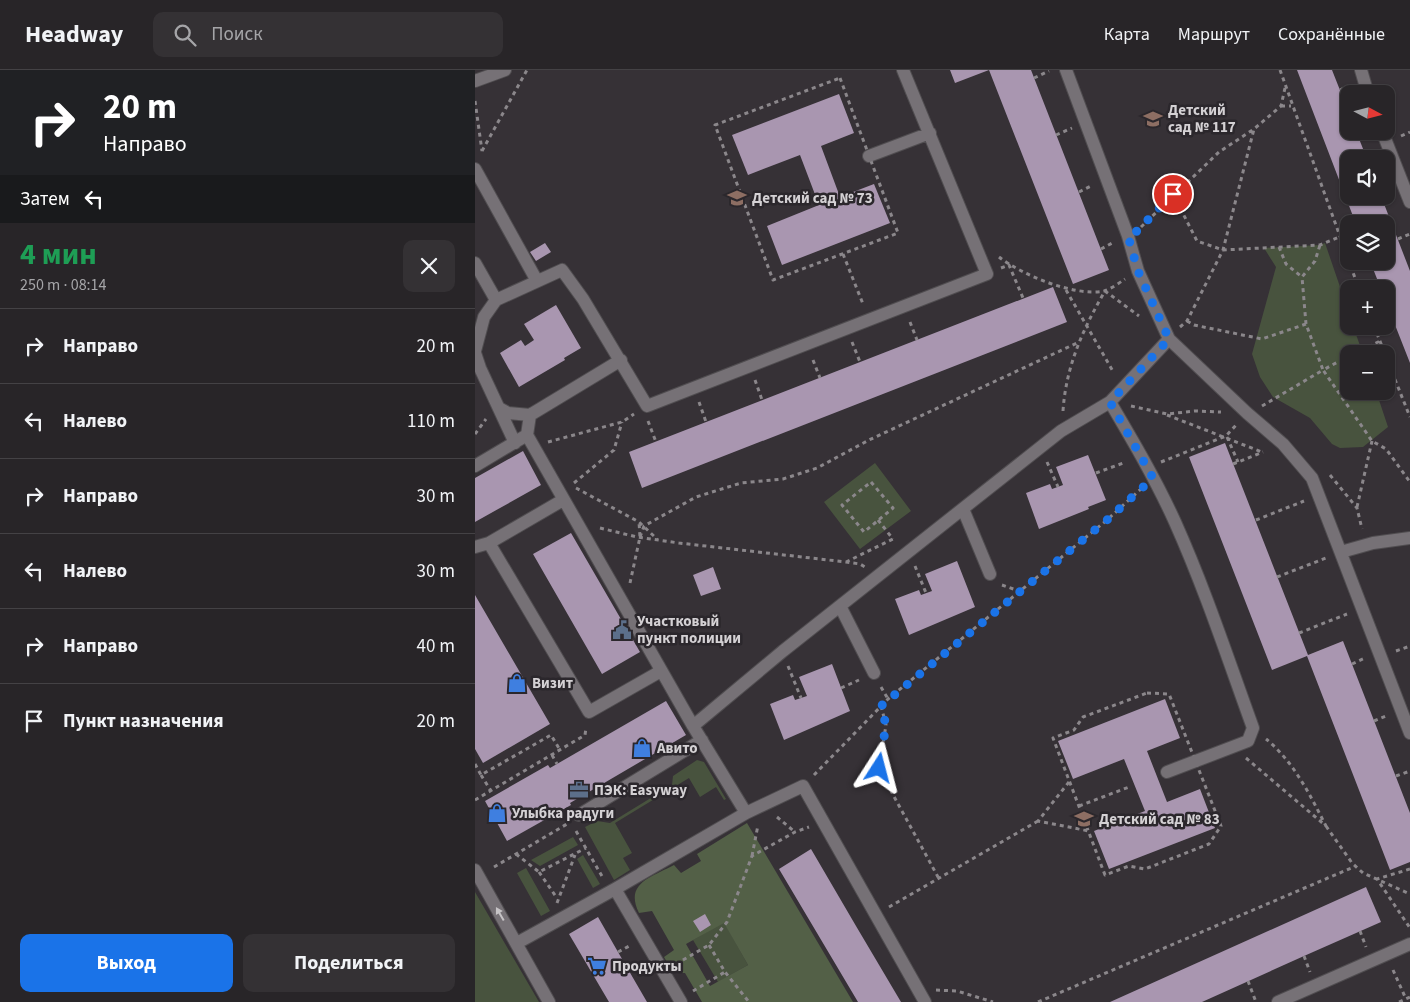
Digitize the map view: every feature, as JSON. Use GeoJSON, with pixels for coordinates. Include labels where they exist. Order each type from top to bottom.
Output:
{"type":"FeatureCollection","features":[{"type":"Feature","properties":{"kind":"street"},"geometry":{"type":"LineString","coordinates":[[475,81],[505,70]]}},
{"type":"Feature","properties":{"kind":"street"},"geometry":{"type":"LineString","coordinates":[[515,443],[480,368],[475,352],[484,317],[496,300],[562,270],[583,299],[621,360],[645,407],[987,274],[903,70]]}},
{"type":"Feature","properties":{"kind":"street"},"geometry":{"type":"LineString","coordinates":[[1065,70],[1128,236],[1138,271],[1169,339],[1247,413],[1283,444],[1312,478],[1410,733]]}},
{"type":"Feature","properties":{"kind":"street"},"geometry":{"type":"LineString","coordinates":[[1361,70],[1365,85]]}},
{"type":"Feature","properties":{"kind":"street"},"geometry":{"type":"LineString","coordinates":[[869,156],[930,133]]}},
{"type":"Feature","properties":{"kind":"street"},"geometry":{"type":"LineString","coordinates":[[1386,140],[1410,202]]}},
{"type":"Feature","properties":{"kind":"street"},"geometry":{"type":"LineString","coordinates":[[479,165],[537,282]]}},
{"type":"Feature","properties":{"kind":"street"},"geometry":{"type":"LineString","coordinates":[[475,263],[496,300]]}},
{"type":"Feature","properties":{"kind":"street"},"geometry":{"type":"LineString","coordinates":[[693,726],[840,606],[1061,431],[1110,402],[1122,386],[1169,339]]}},
{"type":"Feature","properties":{"kind":"street"},"geometry":{"type":"LineString","coordinates":[[499,408],[508,413],[530,415],[621,360]]}},
{"type":"Feature","properties":{"kind":"street"},"geometry":{"type":"LineString","coordinates":[[1110,402],[1148,467],[1195,570],[1253,728],[1248,741],[1167,772]]}},
{"type":"Feature","properties":{"kind":"street"},"geometry":{"type":"LineString","coordinates":[[530,415],[530,441],[661,671],[746,813]]}},
{"type":"Feature","properties":{"kind":"street"},"geometry":{"type":"LineString","coordinates":[[475,466],[515,443],[530,441]]}},
{"type":"Feature","properties":{"kind":"street"},"geometry":{"type":"LineString","coordinates":[[475,547],[489,543],[563,500]]}},
{"type":"Feature","properties":{"kind":"street"},"geometry":{"type":"LineString","coordinates":[[963,509],[990,574]]}},
{"type":"Feature","properties":{"kind":"street"},"geometry":{"type":"LineString","coordinates":[[1341,552],[1373,543],[1410,538]]}},
{"type":"Feature","properties":{"kind":"street"},"geometry":{"type":"LineString","coordinates":[[489,543],[589,712],[661,671]]}},
{"type":"Feature","properties":{"kind":"street"},"geometry":{"type":"LineString","coordinates":[[840,606],[874,673]]}},
{"type":"Feature","properties":{"kind":"street"},"geometry":{"type":"LineString","coordinates":[[575,818],[702,740]]}},
{"type":"Feature","properties":{"kind":"street"},"geometry":{"type":"LineString","coordinates":[[517,943],[762,804],[803,786],[925,1002]]}},
{"type":"Feature","properties":{"kind":"street"},"geometry":{"type":"LineString","coordinates":[[475,870],[549,1002]]}},
{"type":"Feature","properties":{"kind":"street"},"geometry":{"type":"LineString","coordinates":[[613,890],[680,1000]]}},
{"type":"Feature","properties":{"kind":"street"},"geometry":{"type":"LineString","coordinates":[[1278,1002],[1410,944]]}},
{"type":"Feature","properties":{"kind":"path"},"geometry":{"type":"LineString","coordinates":[[479,165],[482,151],[527,70]]}},
{"type":"Feature","properties":{"kind":"path"},"geometry":{"type":"LineString","coordinates":[[1034,78],[1053,70]]}},
{"type":"Feature","properties":{"kind":"path"},"geometry":{"type":"LineString","coordinates":[[1280,70],[1291,106],[1356,280]]}},
{"type":"Feature","properties":{"kind":"path"},"geometry":{"type":"LineString","coordinates":[[840,78],[869,156],[898,233],[773,280],[715,125],[840,78]]}},
{"type":"Feature","properties":{"kind":"path"},"geometry":{"type":"LineString","coordinates":[[1128,236],[1137,231],[1173,194],[1219,152],[1254,129],[1281,106],[1285,88]]}},
{"type":"Feature","properties":{"kind":"path"},"geometry":{"type":"LineString","coordinates":[[475,101],[482,151]]}},
{"type":"Feature","properties":{"kind":"path"},"geometry":{"type":"LineString","coordinates":[[1281,106],[1291,106]]}},
{"type":"Feature","properties":{"kind":"path"},"geometry":{"type":"LineString","coordinates":[[1169,339],[1187,321],[1223,250],[1254,129]]}},
{"type":"Feature","properties":{"kind":"path"},"geometry":{"type":"LineString","coordinates":[[1173,194],[1197,241],[1223,250],[1320,245],[1339,237]]}},
{"type":"Feature","properties":{"kind":"path"},"geometry":{"type":"LineString","coordinates":[[1398,240],[1410,234]]}},
{"type":"Feature","properties":{"kind":"path"},"geometry":{"type":"LineString","coordinates":[[1320,245],[1315,261],[1302,276],[1306,324],[1323,370],[1372,441],[1386,449],[1410,482]]}},
{"type":"Feature","properties":{"kind":"path"},"geometry":{"type":"LineString","coordinates":[[1279,247],[1286,264],[1302,276]]}},
{"type":"Feature","properties":{"kind":"path"},"geometry":{"type":"LineString","coordinates":[[843,254],[855,285]]}},
{"type":"Feature","properties":{"kind":"path"},"geometry":{"type":"LineString","coordinates":[[995,254],[1009,265],[1065,289],[1105,291],[1141,317]]}},
{"type":"Feature","properties":{"kind":"path"},"geometry":{"type":"LineString","coordinates":[[987,274],[1009,265]]}},
{"type":"Feature","properties":{"kind":"path"},"geometry":{"type":"LineString","coordinates":[[1009,265],[1023,298]]}},
{"type":"Feature","properties":{"kind":"path"},"geometry":{"type":"LineString","coordinates":[[1061,431],[1064,396],[1077,344],[1085,325],[1105,291],[1138,271]]}},
{"type":"Feature","properties":{"kind":"path"},"geometry":{"type":"LineString","coordinates":[[1065,289],[1122,386]]}},
{"type":"Feature","properties":{"kind":"path"},"geometry":{"type":"LineString","coordinates":[[1187,321],[1194,325],[1262,339],[1306,324]]}},
{"type":"Feature","properties":{"kind":"path"},"geometry":{"type":"LineString","coordinates":[[1378,335],[1382,345]]}},
{"type":"Feature","properties":{"kind":"path"},"geometry":{"type":"LineString","coordinates":[[1372,345],[1380,341]]}},
{"type":"Feature","properties":{"kind":"path"},"geometry":{"type":"LineString","coordinates":[[625,608],[644,526],[696,497],[741,483],[783,479],[817,468],[869,440],[1077,344]]}},
{"type":"Feature","properties":{"kind":"path"},"geometry":{"type":"LineString","coordinates":[[1096,473],[1148,467],[1227,436],[1247,413],[1340,361]]}},
{"type":"Feature","properties":{"kind":"path"},"geometry":{"type":"LineString","coordinates":[[1395,378],[1410,417]]}},
{"type":"Feature","properties":{"kind":"path"},"geometry":{"type":"LineString","coordinates":[[1110,402],[1167,414],[1227,436],[1262,452]]}},
{"type":"Feature","properties":{"kind":"path"},"geometry":{"type":"LineString","coordinates":[[530,441],[622,422],[645,407],[656,442]]}},
{"type":"Feature","properties":{"kind":"path"},"geometry":{"type":"LineString","coordinates":[[1167,414],[1195,411],[1247,413]]}},
{"type":"Feature","properties":{"kind":"path"},"geometry":{"type":"LineString","coordinates":[[475,434],[487,416]]}},
{"type":"Feature","properties":{"kind":"path"},"geometry":{"type":"LineString","coordinates":[[622,422],[615,450],[571,485],[639,522],[658,540]]}},
{"type":"Feature","properties":{"kind":"path"},"geometry":{"type":"LineString","coordinates":[[1227,436],[1238,462]]}},
{"type":"Feature","properties":{"kind":"path"},"geometry":{"type":"LineString","coordinates":[[1357,508],[1372,441]]}},
{"type":"Feature","properties":{"kind":"path"},"geometry":{"type":"LineString","coordinates":[[1233,464],[1283,444]]}},
{"type":"Feature","properties":{"kind":"path"},"geometry":{"type":"LineString","coordinates":[[803,786],[881,706],[1107,520],[1148,467]]}},
{"type":"Feature","properties":{"kind":"path"},"geometry":{"type":"LineString","coordinates":[[1053,475],[1058,487]]}},
{"type":"Feature","properties":{"kind":"path"},"geometry":{"type":"LineString","coordinates":[[871,482],[893,508],[878,520],[864,532],[842,505],[871,482]]}},
{"type":"Feature","properties":{"kind":"path"},"geometry":{"type":"LineString","coordinates":[[1256,520],[1318,495]]}},
{"type":"Feature","properties":{"kind":"path"},"geometry":{"type":"LineString","coordinates":[[878,520],[905,555]]}},
{"type":"Feature","properties":{"kind":"path"},"geometry":{"type":"LineString","coordinates":[[576,522],[658,540],[861,564],[877,577]]}},
{"type":"Feature","properties":{"kind":"path"},"geometry":{"type":"LineString","coordinates":[[639,522],[640,537]]}},
{"type":"Feature","properties":{"kind":"path"},"geometry":{"type":"LineString","coordinates":[[846,562],[893,539]]}},
{"type":"Feature","properties":{"kind":"path"},"geometry":{"type":"LineString","coordinates":[[1277,577],[1341,552]]}},
{"type":"Feature","properties":{"kind":"path"},"geometry":{"type":"LineString","coordinates":[[921,579],[926,593]]}},
{"type":"Feature","properties":{"kind":"path"},"geometry":{"type":"LineString","coordinates":[[1299,633],[1362,608]]}},
{"type":"Feature","properties":{"kind":"path"},"geometry":{"type":"LineString","coordinates":[[795,684],[801,698]]}},
{"type":"Feature","properties":{"kind":"path"},"geometry":{"type":"LineString","coordinates":[[1147,693],[1169,694],[1221,826],[1209,844],[1145,869],[1129,866],[1105,875],[1069,782],[1053,738],[1074,730],[1083,718],[1147,693]]}},
{"type":"Feature","properties":{"kind":"path"},"geometry":{"type":"LineString","coordinates":[[881,706],[886,725],[879,768],[938,877]]}},
{"type":"Feature","properties":{"kind":"path"},"geometry":{"type":"LineString","coordinates":[[475,800],[585,736],[589,712]]}},
{"type":"Feature","properties":{"kind":"path"},"geometry":{"type":"LineString","coordinates":[[1253,728],[1269,742],[1293,769],[1307,788],[1326,826],[1356,866],[1363,873],[1410,894]]}},
{"type":"Feature","properties":{"kind":"path"},"geometry":{"type":"LineString","coordinates":[[481,775],[551,735],[560,750]]}},
{"type":"Feature","properties":{"kind":"path"},"geometry":{"type":"LineString","coordinates":[[1237,746],[1245,757],[1326,826]]}},
{"type":"Feature","properties":{"kind":"path"},"geometry":{"type":"LineString","coordinates":[[552,755],[557,764]]}},
{"type":"Feature","properties":{"kind":"path"},"geometry":{"type":"LineString","coordinates":[[475,764],[491,790]]}},
{"type":"Feature","properties":{"kind":"path"},"geometry":{"type":"LineString","coordinates":[[1396,776],[1410,771]]}},
{"type":"Feature","properties":{"kind":"path"},"geometry":{"type":"LineString","coordinates":[[875,914],[1038,821],[1069,782]]}},
{"type":"Feature","properties":{"kind":"path"},"geometry":{"type":"LineString","coordinates":[[1079,806],[1129,786]]}},
{"type":"Feature","properties":{"kind":"path"},"geometry":{"type":"LineString","coordinates":[[663,972],[709,945],[727,922],[752,856],[762,804]]}},
{"type":"Feature","properties":{"kind":"path"},"geometry":{"type":"LineString","coordinates":[[494,867],[575,818],[586,848],[613,890]]}},
{"type":"Feature","properties":{"kind":"path"},"geometry":{"type":"LineString","coordinates":[[1038,821],[1089,831]]}},
{"type":"Feature","properties":{"kind":"path"},"geometry":{"type":"LineString","coordinates":[[752,856],[795,832],[823,822]]}},
{"type":"Feature","properties":{"kind":"path"},"geometry":{"type":"LineString","coordinates":[[539,872],[586,848]]}},
{"type":"Feature","properties":{"kind":"path"},"geometry":{"type":"LineString","coordinates":[[516,854],[539,872],[558,898]]}},
{"type":"Feature","properties":{"kind":"path"},"geometry":{"type":"LineString","coordinates":[[557,921],[558,898],[576,854]]}},
{"type":"Feature","properties":{"kind":"path"},"geometry":{"type":"LineString","coordinates":[[1038,1002],[1356,866]]}},
{"type":"Feature","properties":{"kind":"path"},"geometry":{"type":"LineString","coordinates":[[1377,879],[1410,869]]}},
{"type":"Feature","properties":{"kind":"path"},"geometry":{"type":"LineString","coordinates":[[1377,879],[1410,928]]}},
{"type":"Feature","properties":{"kind":"path"},"geometry":{"type":"LineString","coordinates":[[709,945],[725,972],[747,1001],[741,1002]]}},
{"type":"Feature","properties":{"kind":"path"},"geometry":{"type":"LineString","coordinates":[[1386,954],[1408,998],[1399,1002]]}},
{"type":"Feature","properties":{"kind":"path"},"geometry":{"type":"LineString","coordinates":[[680,1000],[725,972]]}},
{"type":"Feature","properties":{"kind":"path"},"geometry":{"type":"LineString","coordinates":[[1247,981],[1257,1002]]}},
{"type":"Feature","properties":{"kind":"path"},"geometry":{"type":"LineString","coordinates":[[918,990],[957,990],[993,1002]]}},
{"type":"Feature","properties":{"kind":"green space"},"geometry":{"type":"Polygon","coordinates":[[[1325,243],[1340,287],[1340,335],[1356,335],[1360,345],[1340,345],[1340,400],[1379,400],[1388,427],[1363,447],[1340,448],[1332,444],[1310,418],[1273,397],[1260,377],[1252,354],[1276,267],[1264,248],[1320,245],[1325,243]]]}},
{"type":"Feature","properties":{"kind":"green space"},"geometry":{"type":"Polygon","coordinates":[[[875,463],[911,511],[860,549],[824,502],[875,463]]]}},
{"type":"Feature","properties":{"kind":"green space"},"geometry":{"type":"Polygon","coordinates":[[[697,760],[704,762],[726,799],[724,800],[716,787],[700,797],[689,778],[615,823],[632,853],[623,858],[630,870],[614,880],[585,827],[597,821],[610,823],[672,785],[673,776],[697,760]]]}},
{"type":"Feature","properties":{"kind":"green space"},"geometry":{"type":"Polygon","coordinates":[[[747,823],[853,1002],[702,1002],[685,973],[673,973],[664,957],[674,950],[652,911],[639,913],[635,903],[635,895],[643,882],[674,865],[681,873],[701,861],[697,854],[747,823]],[[724,923],[686,944],[710,986],[748,965],[724,923]]]}},
{"type":"Feature","properties":{"kind":"green space"},"geometry":{"type":"Polygon","coordinates":[[[573,837],[578,845],[540,866],[531,860],[573,837]]]}},
{"type":"Feature","properties":{"kind":"green space"},"geometry":{"type":"Polygon","coordinates":[[[583,855],[600,884],[593,888],[577,859],[583,855]]]}},
{"type":"Feature","properties":{"kind":"green space"},"geometry":{"type":"Polygon","coordinates":[[[526,868],[550,911],[541,916],[517,873],[526,868]]]}},
{"type":"Feature","properties":{"kind":"green space"},"geometry":{"type":"Polygon","coordinates":[[[475,892],[539,1002],[475,1002],[475,892]]]}},
{"type":"Feature","properties":{"kind":"green space"},"geometry":{"type":"Polygon","coordinates":[[[724,922],[748,965],[718,982],[693,940],[724,922]]]}},
{"type":"Feature","properties":{"kind":"building"},"geometry":{"type":"Polygon","coordinates":[[[950,70],[989,70],[955,83],[950,70]]]}},
{"type":"Feature","properties":{"kind":"building"},"geometry":{"type":"Polygon","coordinates":[[[989,70],[1031,70],[1109,270],[1073,284],[989,70]]]}},
{"type":"Feature","properties":{"kind":"building"},"geometry":{"type":"Polygon","coordinates":[[[1297,70],[1332,70],[1340,90],[1340,140],[1360,140],[1363,150],[1340,150],[1340,182],[1297,70]]]}},
{"type":"Feature","properties":{"kind":"building"},"geometry":{"type":"Polygon","coordinates":[[[839,94],[854,133],[821,146],[840,197],[874,184],[890,223],[782,265],[767,226],[819,205],[800,155],[748,175],[732,135],[839,94]]]}},
{"type":"Feature","properties":{"kind":"building"},"geometry":{"type":"Polygon","coordinates":[[[1349,205],[1384,205],[1388,215],[1353,215],[1349,205]]]}},
{"type":"Feature","properties":{"kind":"building"},"geometry":{"type":"Polygon","coordinates":[[[1395,232],[1410,271],[1410,363],[1395,325],[1395,280],[1377,280],[1374,270],[1395,270],[1395,232]]]}},
{"type":"Feature","properties":{"kind":"building"},"geometry":{"type":"Polygon","coordinates":[[[545,243],[551,252],[536,261],[530,252],[545,243]]]}},
{"type":"Feature","properties":{"kind":"building"},"geometry":{"type":"Polygon","coordinates":[[[1053,287],[1067,322],[642,488],[629,452],[1053,287]]]}},
{"type":"Feature","properties":{"kind":"building"},"geometry":{"type":"Polygon","coordinates":[[[556,305],[581,348],[564,358],[565,360],[519,387],[500,353],[521,340],[525,346],[534,340],[524,324],[556,305]]]}},
{"type":"Feature","properties":{"kind":"building"},"geometry":{"type":"Polygon","coordinates":[[[1225,443],[1308,655],[1343,641],[1410,813],[1410,862],[1390,870],[1307,656],[1272,670],[1189,457],[1225,443]]]}},
{"type":"Feature","properties":{"kind":"building"},"geometry":{"type":"Polygon","coordinates":[[[523,451],[541,485],[475,522],[475,478],[523,451]]]}},
{"type":"Feature","properties":{"kind":"building"},"geometry":{"type":"Polygon","coordinates":[[[1088,455],[1106,500],[1088,507],[1089,509],[1039,529],[1026,493],[1050,484],[1052,489],[1063,485],[1056,467],[1088,455]]]}},
{"type":"Feature","properties":{"kind":"building"},"geometry":{"type":"Polygon","coordinates":[[[571,533],[640,652],[602,674],[533,554],[571,533]]]}},
{"type":"Feature","properties":{"kind":"building"},"geometry":{"type":"Polygon","coordinates":[[[957,561],[975,607],[909,635],[895,599],[919,590],[921,595],[932,591],[925,574],[957,561]]]}},
{"type":"Feature","properties":{"kind":"building"},"geometry":{"type":"Polygon","coordinates":[[[713,567],[721,589],[701,596],[693,575],[713,567]]]}},
{"type":"Feature","properties":{"kind":"building"},"geometry":{"type":"Polygon","coordinates":[[[475,595],[550,724],[483,763],[475,749],[475,595]]]}},
{"type":"Feature","properties":{"kind":"building"},"geometry":{"type":"Polygon","coordinates":[[[832,664],[850,711],[784,740],[770,704],[793,695],[795,700],[807,696],[799,677],[832,664]]]}},
{"type":"Feature","properties":{"kind":"building"},"geometry":{"type":"Polygon","coordinates":[[[1165,699],[1180,738],[1147,751],[1167,802],[1200,789],[1215,828],[1109,869],[1094,831],[1145,811],[1124,759],[1073,779],[1058,741],[1165,699]]]}},
{"type":"Feature","properties":{"kind":"building"},"geometry":{"type":"Polygon","coordinates":[[[666,701],[686,735],[570,803],[571,805],[507,841],[485,801],[548,765],[550,768],[666,701]]]}},
{"type":"Feature","properties":{"kind":"building"},"geometry":{"type":"Polygon","coordinates":[[[811,849],[901,1002],[858,1002],[779,869],[811,849]]]}},
{"type":"Feature","properties":{"kind":"building"},"geometry":{"type":"Polygon","coordinates":[[[1366,887],[1381,922],[1202,1002],[1110,1002],[1366,887]]]}},
{"type":"Feature","properties":{"kind":"building"},"geometry":{"type":"Polygon","coordinates":[[[705,914],[711,925],[700,932],[693,921],[705,914]]]}},
{"type":"Feature","properties":{"kind":"building"},"geometry":{"type":"Polygon","coordinates":[[[598,917],[647,1002],[609,1002],[569,934],[598,917]]]}},
{"type":"Feature","properties":{"kind":"place","name":"Детский сад № 117"},"geometry":{"type":"Point","coordinates":[1153,119]}},
{"type":"Feature","properties":{"kind":"place","name":"Детский сад № 73"},"geometry":{"type":"Point","coordinates":[737,198]}},
{"type":"Feature","properties":{"kind":"place","name":"Участковый пункт полиции"},"geometry":{"type":"Point","coordinates":[622,630]}},
{"type":"Feature","properties":{"kind":"place","name":"Визит"},"geometry":{"type":"Point","coordinates":[517,683]}},
{"type":"Feature","properties":{"kind":"place","name":"Авито"},"geometry":{"type":"Point","coordinates":[642,748]}},
{"type":"Feature","properties":{"kind":"place","name":"ПЭК: Easyway"},"geometry":{"type":"Point","coordinates":[579,790]}},
{"type":"Feature","properties":{"kind":"place","name":"Улыбка радуги"},"geometry":{"type":"Point","coordinates":[497,813]}},
{"type":"Feature","properties":{"kind":"place","name":"Детский сад № 83"},"geometry":{"type":"Point","coordinates":[1084,819]}},
{"type":"Feature","properties":{"kind":"place","name":"Продукты"},"geometry":{"type":"Point","coordinates":[597,966]}},
{"type":"Feature","properties":{"kind":"route"},"geometry":{"type":"LineString","coordinates":[[879,768],[886,725],[881,706],[887,699],[1107,520],[1153,478],[1110,402],[1122,386],[1169,339],[1138,271],[1128,236],[1137,231],[1173,194]]}}]}
